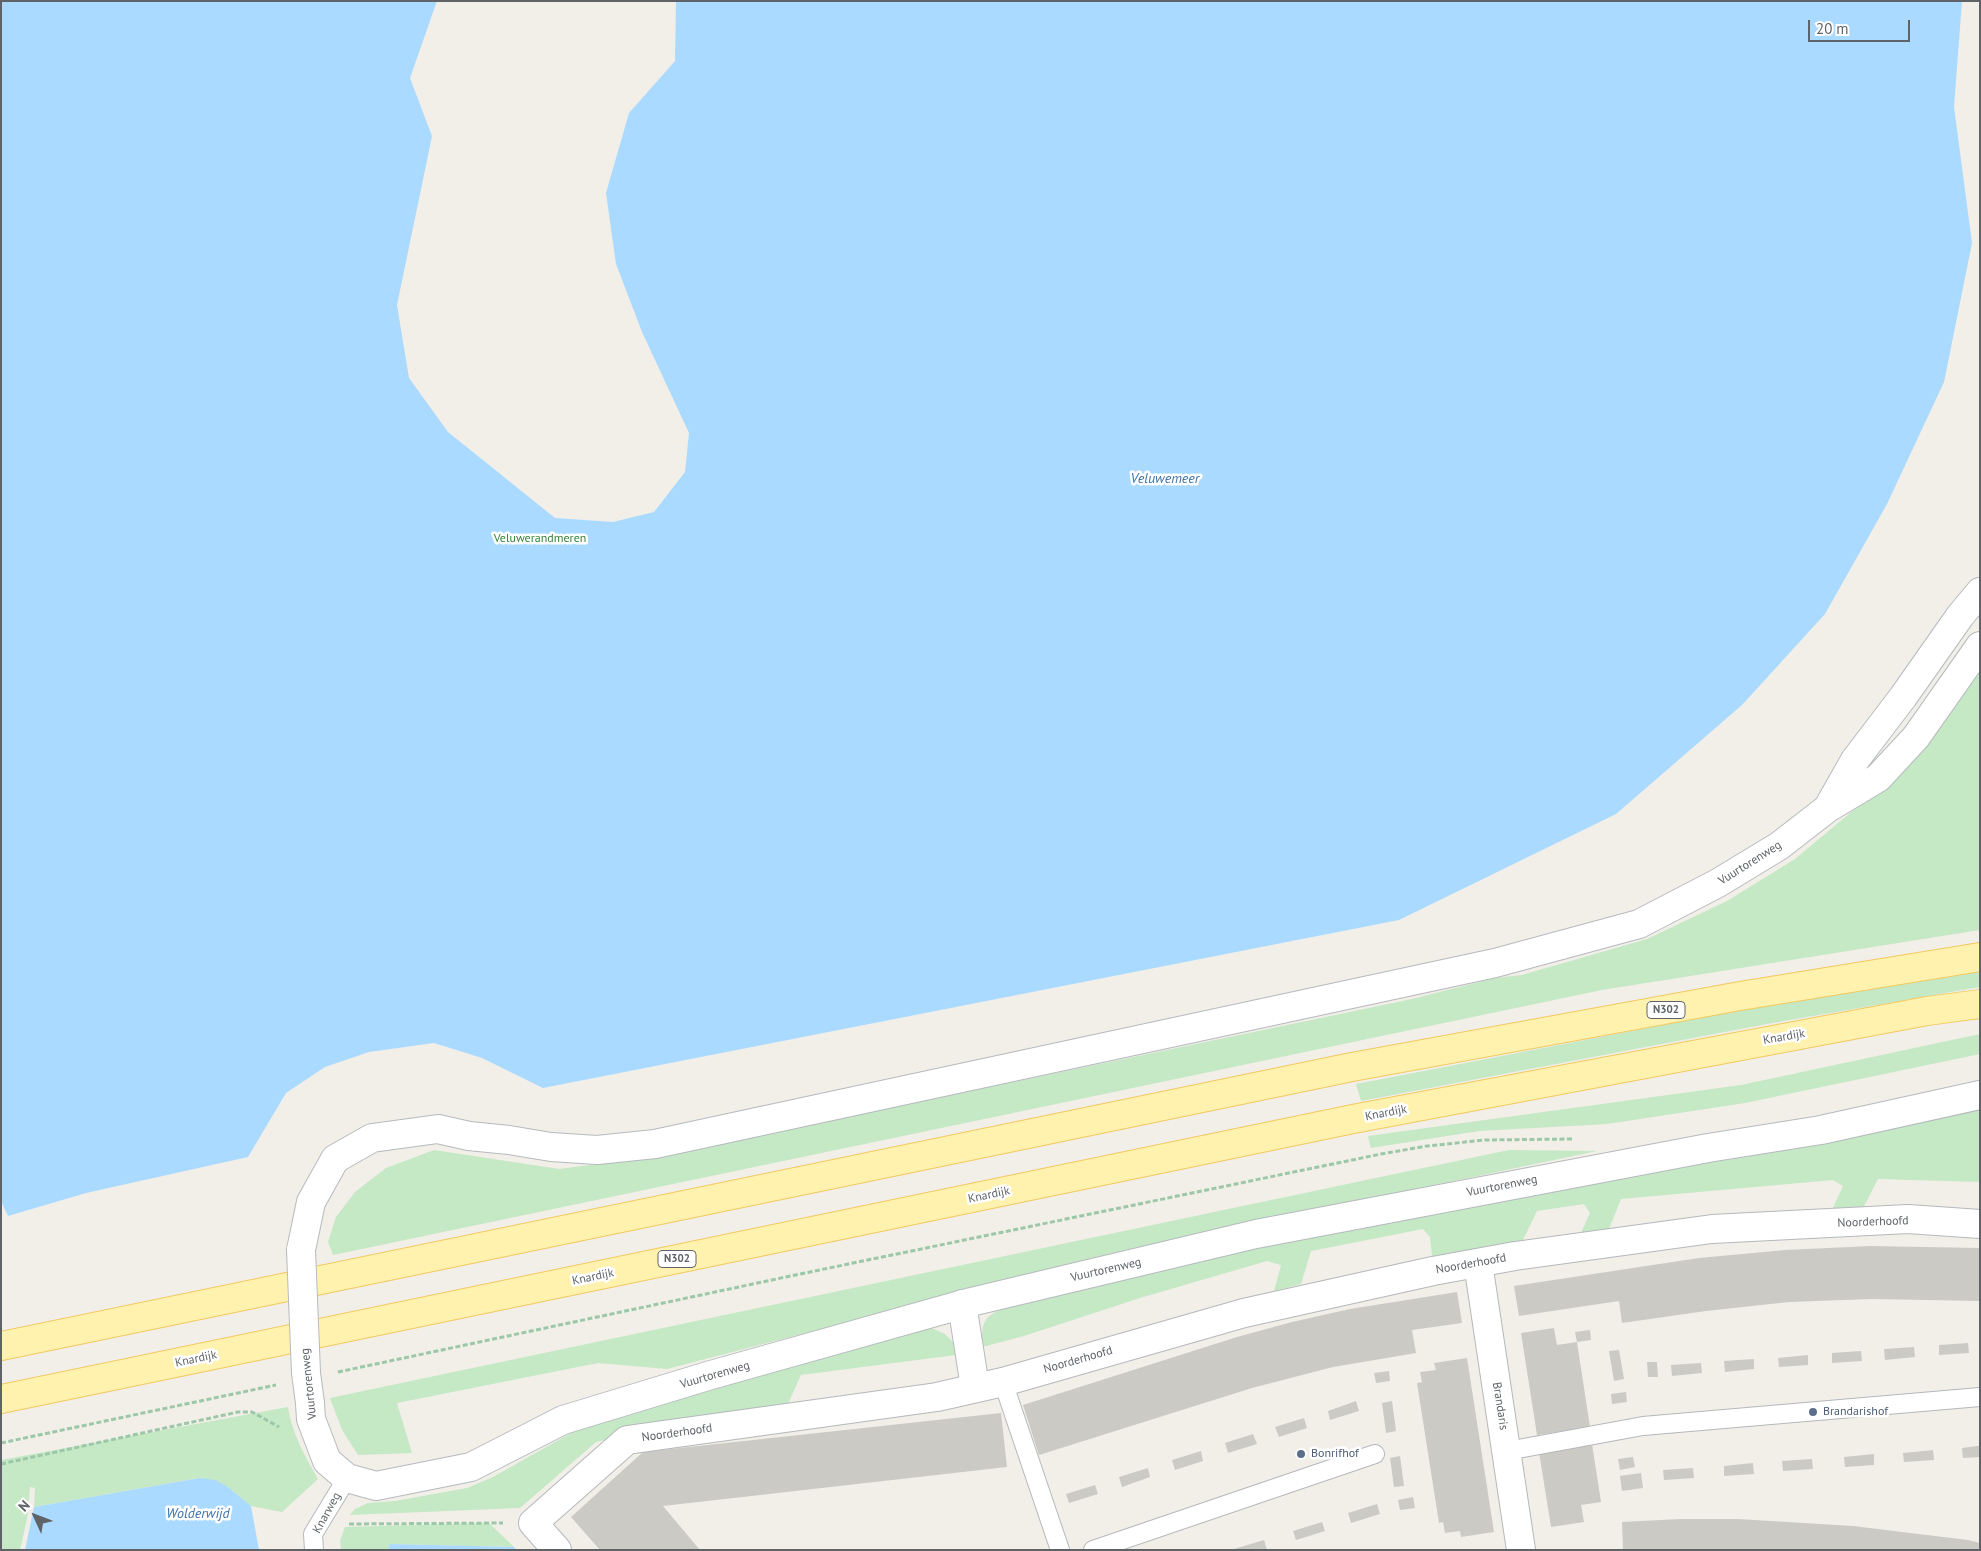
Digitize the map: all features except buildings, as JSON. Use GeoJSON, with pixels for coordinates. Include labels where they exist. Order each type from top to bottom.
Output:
{"type":"FeatureCollection","features":[{"type":"Feature","properties":{"kind":"main road","name":"N302"},"geometry":{"type":"LineString","coordinates":[[1,1346],[1352,1067],[1740,996],[1980,957]]}},
{"type":"Feature","properties":{"kind":"main road","name":"Knardijk"},"geometry":{"type":"LineString","coordinates":[[1,1399],[1353,1119],[1917,1013],[1980,1004]]}},
{"type":"Feature","properties":{"kind":"street","name":"Vuurtorenweg"},"geometry":{"type":"LineString","coordinates":[[1828,808],[1855,760],[1903,697],[1960,616],[1980,592]]}},
{"type":"Feature","properties":{"kind":"street","name":"Vuurtorenweg"},"geometry":{"type":"LineString","coordinates":[[1980,646],[1916,737],[1878,778],[1828,808],[1779,846],[1718,883],[1638,924],[1495,963],[655,1144],[597,1150],[551,1147],[469,1136],[438,1129],[372,1138],[334,1160],[311,1202],[301,1250],[306,1372],[312,1419],[327,1461],[347,1478],[376,1486],[471,1467],[563,1420],[712,1375],[962,1304],[1256,1234],[1708,1148],[1821,1130],[1980,1095]]}},
{"type":"Feature","properties":{"kind":"street","name":"Noorderhoofd"},"geometry":{"type":"LineString","coordinates":[[533,1523],[627,1440],[937,1397],[1003,1382],[1244,1313],[1433,1270],[1515,1256],[1712,1229],[1908,1219],[1980,1224]]}},
{"type":"Feature","properties":{"kind":"street","name":"Brandaris"},"geometry":{"type":"LineString","coordinates":[[1478,1263],[1521,1550]]}},
{"type":"Feature","properties":{"kind":"street"},"geometry":{"type":"LineString","coordinates":[[962,1304],[975,1387]]}},
{"type":"Feature","properties":{"kind":"street"},"geometry":{"type":"LineString","coordinates":[[533,1523],[557,1550]]}},
{"type":"Feature","properties":{"kind":"lane"},"geometry":{"type":"LineString","coordinates":[[1003,1382],[1060,1550]]}},
{"type":"Feature","properties":{"kind":"lane"},"geometry":{"type":"LineString","coordinates":[[1506,1451],[1643,1426],[1980,1396]]}},
{"type":"Feature","properties":{"kind":"lane"},"geometry":{"type":"LineString","coordinates":[[1093,1550],[1375,1454]]}},
{"type":"Feature","properties":{"kind":"lane","name":"Knarweg"},"geometry":{"type":"LineString","coordinates":[[314,1550],[313,1534],[347,1478]]}},
{"type":"Feature","properties":{"kind":"path"},"geometry":{"type":"LineString","coordinates":[[332,1374],[1304,1169],[1427,1146],[1485,1140],[1579,1139]]}},
{"type":"Feature","properties":{"kind":"path"},"geometry":{"type":"LineString","coordinates":[[1,1443],[284,1383]]}},
{"type":"Feature","properties":{"kind":"path"},"geometry":{"type":"LineString","coordinates":[[1,1464],[238,1412],[252,1412],[278,1426],[282,1431]]}},
{"type":"Feature","properties":{"kind":"path"},"geometry":{"type":"LineString","coordinates":[[319,1524],[533,1523]]}},
{"type":"Feature","properties":{"kind":"green space"},"geometry":{"type":"Polygon","coordinates":[[[1980,658],[1980,930],[1602,990],[333,1255],[328,1242],[336,1217],[355,1192],[386,1168],[434,1150],[559,1169],[658,1156],[1412,999],[1495,978],[1522,975],[1647,939],[1727,901],[1795,859],[1880,788],[1980,658]]]}},
{"type":"Feature","properties":{"kind":"green space"},"geometry":{"type":"Polygon","coordinates":[[[1980,970],[1980,987],[1767,1024],[1361,1101],[1356,1084],[1767,1005],[1980,970]]]}},
{"type":"Feature","properties":{"kind":"green space"},"geometry":{"type":"Polygon","coordinates":[[[1980,1034],[1980,1054],[1745,1103],[1607,1124],[1479,1131],[1371,1148],[1368,1136],[1741,1085],[1980,1034]]]}},
{"type":"Feature","properties":{"kind":"green space"},"geometry":{"type":"Polygon","coordinates":[[[1980,1108],[1980,1182],[1878,1179],[1863,1208],[1831,1212],[1843,1186],[1833,1180],[1621,1199],[1609,1229],[1581,1233],[1590,1213],[1584,1204],[1537,1211],[1522,1242],[1433,1265],[1430,1237],[1423,1229],[1311,1251],[1301,1284],[1274,1291],[1281,1265],[1267,1261],[1140,1298],[1024,1336],[982,1347],[982,1330],[986,1320],[995,1312],[1010,1305],[1286,1239],[1575,1185],[1762,1154],[1980,1108]]]}},
{"type":"Feature","properties":{"kind":"green space"},"geometry":{"type":"Polygon","coordinates":[[[1509,1150],[1597,1151],[1129,1249],[667,1369],[598,1363],[397,1403],[412,1453],[358,1455],[342,1430],[330,1398],[1509,1150]]]}},
{"type":"Feature","properties":{"kind":"green space"},"geometry":{"type":"Polygon","coordinates":[[[929,1327],[945,1334],[954,1343],[956,1355],[801,1375],[787,1406],[632,1425],[613,1438],[596,1442],[520,1508],[350,1515],[355,1509],[368,1503],[395,1501],[467,1488],[493,1477],[571,1433],[625,1415],[929,1327]]]}},
{"type":"Feature","properties":{"kind":"green space"},"geometry":{"type":"Polygon","coordinates":[[[288,1407],[296,1436],[318,1479],[282,1512],[251,1506],[228,1487],[200,1478],[34,1507],[35,1488],[30,1487],[28,1514],[20,1550],[1,1550],[1,1460],[288,1407]]]}},
{"type":"Feature","properties":{"kind":"green space"},"geometry":{"type":"Polygon","coordinates":[[[489,1523],[514,1547],[391,1544],[388,1550],[341,1550],[340,1541],[345,1527],[489,1523]]]}},
{"type":"Feature","properties":{"kind":"water","name":"Veluwemeer"},"geometry":{"type":"Polygon","coordinates":[[[1,1],[437,1],[410,78],[432,136],[397,305],[409,378],[448,432],[555,518],[613,522],[654,512],[685,472],[689,433],[642,332],[616,264],[606,193],[629,113],[675,61],[676,1],[1962,1],[1954,107],[1972,243],[1944,382],[1887,504],[1825,614],[1742,705],[1616,814],[1399,920],[543,1088],[482,1058],[434,1043],[369,1052],[325,1067],[286,1093],[248,1157],[86,1193],[8,1216],[1,1201],[1,1]]]}},
{"type":"Feature","properties":{"kind":"water","name":"Wolderwijd"},"geometry":{"type":"Polygon","coordinates":[[[200,1478],[215,1480],[228,1487],[251,1506],[259,1550],[25,1550],[34,1507],[200,1478]]]}},
{"type":"Feature","properties":{"kind":"water"},"geometry":{"type":"Polygon","coordinates":[[[390,1544],[514,1547],[516,1550],[388,1550],[390,1544]]]}},
{"type":"Feature","properties":{"kind":"place","name":"Brandarishof"},"geometry":{"type":"Point","coordinates":[1813,1412]}},
{"type":"Feature","properties":{"kind":"place","name":"Bonrifhof"},"geometry":{"type":"Point","coordinates":[1301,1454]}},
{"type":"Feature","properties":{"kind":"park label","name":"Veluwerandmeren"},"geometry":{"type":"Point","coordinates":[540,539]}}]}
